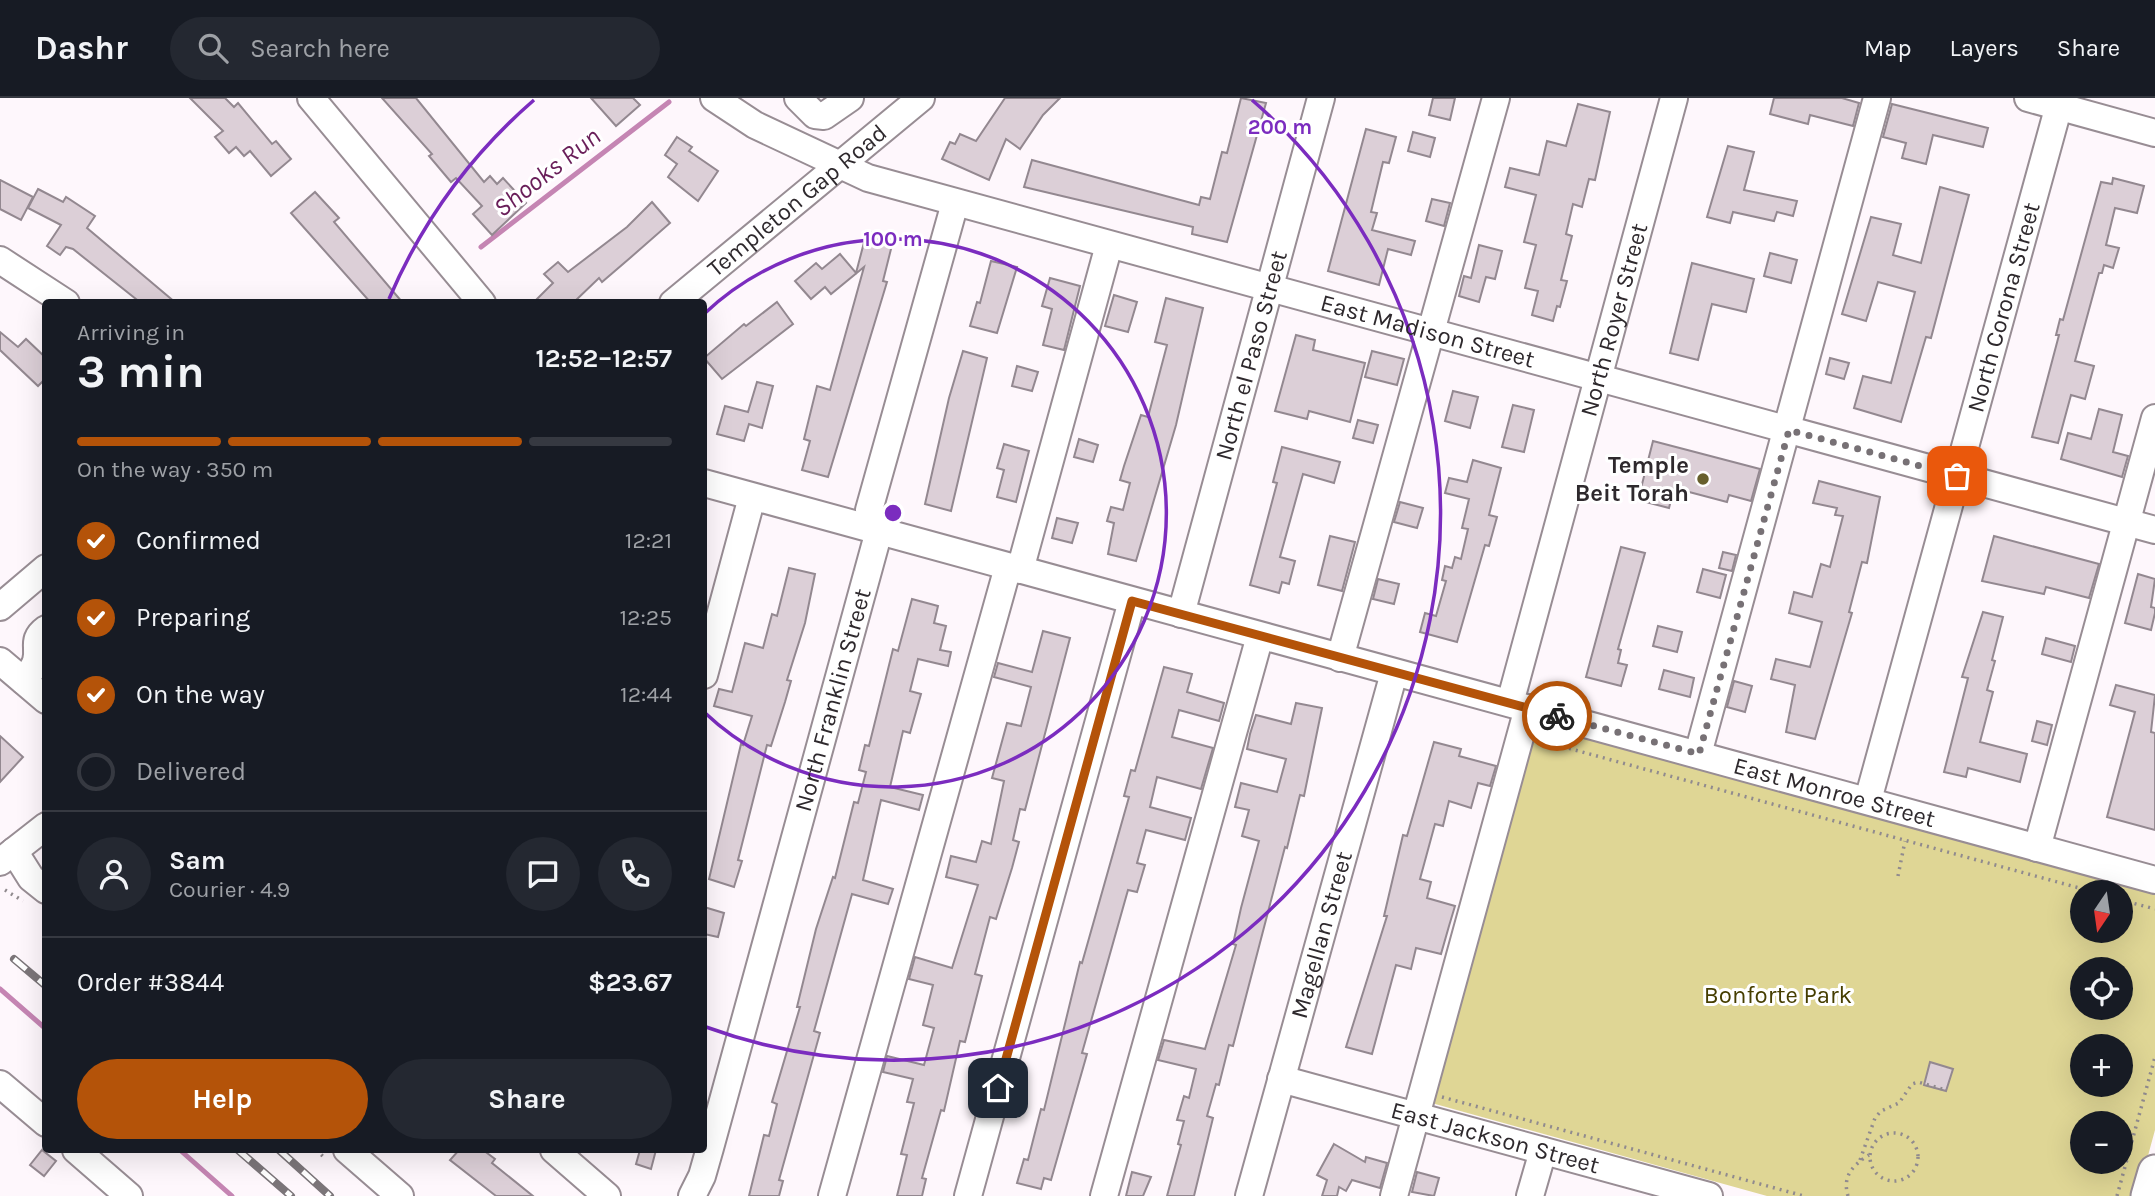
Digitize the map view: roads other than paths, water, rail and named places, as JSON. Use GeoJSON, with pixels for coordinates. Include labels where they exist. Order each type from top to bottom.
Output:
{"type":"FeatureCollection","features":[{"type":"Feature","properties":{"kind":"main road"},"geometry":{"type":"LineString","coordinates":[[2148,1196],[2155,1172]]}},
{"type":"Feature","properties":{"kind":"street"},"geometry":{"type":"LineString","coordinates":[[311,98],[479,299]]}},
{"type":"Feature","properties":{"kind":"street"},"geometry":{"type":"LineString","coordinates":[[798,98],[815,115],[824,116],[850,98]]}},
{"type":"Feature","properties":{"kind":"street","name":"Templeton Gap Road"},"geometry":{"type":"LineString","coordinates":[[678,299],[837,166],[890,108],[921,98]]}},
{"type":"Feature","properties":{"kind":"street","name":"North el Paso Street"},"geometry":{"type":"LineString","coordinates":[[1181,614],[1321,98]]}},
{"type":"Feature","properties":{"kind":"street"},"geometry":{"type":"LineString","coordinates":[[1340,658],[1496,98]]}},
{"type":"Feature","properties":{"kind":"street","name":"North Royer Street"},"geometry":{"type":"LineString","coordinates":[[1394,1196],[1420,1104],[1600,379],[1674,98]]}},
{"type":"Feature","properties":{"kind":"street"},"geometry":{"type":"LineString","coordinates":[[1699,754],[1877,98]]}},
{"type":"Feature","properties":{"kind":"street"},"geometry":{"type":"LineString","coordinates":[[2028,98],[2060,102],[2155,133]]}},
{"type":"Feature","properties":{"kind":"street","name":"East Madison Street"},"geometry":{"type":"LineString","coordinates":[[723,101],[837,166],[868,178],[2155,530]]}},
{"type":"Feature","properties":{"kind":"street","name":"North Corona Street"},"geometry":{"type":"LineString","coordinates":[[1868,800],[2060,102]]}},
{"type":"Feature","properties":{"kind":"street","name":"North Franklin Street"},"geometry":{"type":"LineString","coordinates":[[692,1196],[702,1176],[710,1148],[879,531],[869,510],[956,203]]}},
{"type":"Feature","properties":{"kind":"street"},"geometry":{"type":"LineString","coordinates":[[832,1196],[1109,245]]}},
{"type":"Feature","properties":{"kind":"street"},"geometry":{"type":"LineString","coordinates":[[0,260],[60,299]]}},
{"type":"Feature","properties":{"kind":"street"},"geometry":{"type":"LineString","coordinates":[[2038,848],[2155,418]]}},
{"type":"Feature","properties":{"kind":"street","name":"East Monroe Street"},"geometry":{"type":"LineString","coordinates":[[707,484],[2155,880]]}},
{"type":"Feature","properties":{"kind":"street"},"geometry":{"type":"LineString","coordinates":[[707,664],[752,497]]}},
{"type":"Feature","properties":{"kind":"street"},"geometry":{"type":"LineString","coordinates":[[0,607],[42,571]]}},
{"type":"Feature","properties":{"kind":"street"},"geometry":{"type":"LineString","coordinates":[[968,1196],[1132,601]]}},
{"type":"Feature","properties":{"kind":"street"},"geometry":{"type":"LineString","coordinates":[[24,681],[36,663],[34,646],[42,632]]}},
{"type":"Feature","properties":{"kind":"street"},"geometry":{"type":"LineString","coordinates":[[1104,1196],[1260,636]]}},
{"type":"Feature","properties":{"kind":"street"},"geometry":{"type":"LineString","coordinates":[[0,661],[42,697]]}},
{"type":"Feature","properties":{"kind":"street","name":"Magellan Street"},"geometry":{"type":"LineString","coordinates":[[1249,1196],[1394,673]]}},
{"type":"Feature","properties":{"kind":"street"},"geometry":{"type":"LineString","coordinates":[[42,829],[7,857],[42,887]]}},
{"type":"Feature","properties":{"kind":"street","name":"East Jackson Street"},"geometry":{"type":"LineString","coordinates":[[1282,1079],[1420,1104],[1543,1150],[1670,1191],[1709,1196]]}},
{"type":"Feature","properties":{"kind":"street"},"geometry":{"type":"LineString","coordinates":[[0,1084],[42,1121]]}},
{"type":"Feature","properties":{"kind":"street"},"geometry":{"type":"LineString","coordinates":[[1531,1196],[1543,1150]]}},
{"type":"Feature","properties":{"kind":"street"},"geometry":{"type":"LineString","coordinates":[[79,1153],[129,1196]]}},
{"type":"Feature","properties":{"kind":"street"},"geometry":{"type":"LineString","coordinates":[[350,1153],[400,1196]]}},
{"type":"Feature","properties":{"kind":"street"},"geometry":{"type":"LineString","coordinates":[[557,1153],[607,1196]]}},
{"type":"Feature","properties":{"kind":"waterway","name":"Shooks Run"},"geometry":{"type":"LineString","coordinates":[[481,247],[669,102]]}},
{"type":"Feature","properties":{"kind":"waterway"},"geometry":{"type":"LineString","coordinates":[[0,989],[42,1026]]}},
{"type":"Feature","properties":{"kind":"waterway"},"geometry":{"type":"LineString","coordinates":[[183,1153],[232,1196]]}},
{"type":"Feature","properties":{"kind":"railway"},"geometry":{"type":"LineString","coordinates":[[14,959],[42,983]]}},
{"type":"Feature","properties":{"kind":"railway"},"geometry":{"type":"LineString","coordinates":[[241,1153],[291,1196]]}},
{"type":"Feature","properties":{"kind":"railway"},"geometry":{"type":"LineString","coordinates":[[282,1153],[330,1196]]}},
{"type":"Feature","properties":{"kind":"place","name":"Temple Beit Torah"},"geometry":{"type":"Point","coordinates":[1703,479]}},
{"type":"Feature","properties":{"kind":"park label","name":"Bonforte Park"},"geometry":{"type":"Point","coordinates":[1778,995]}}]}
